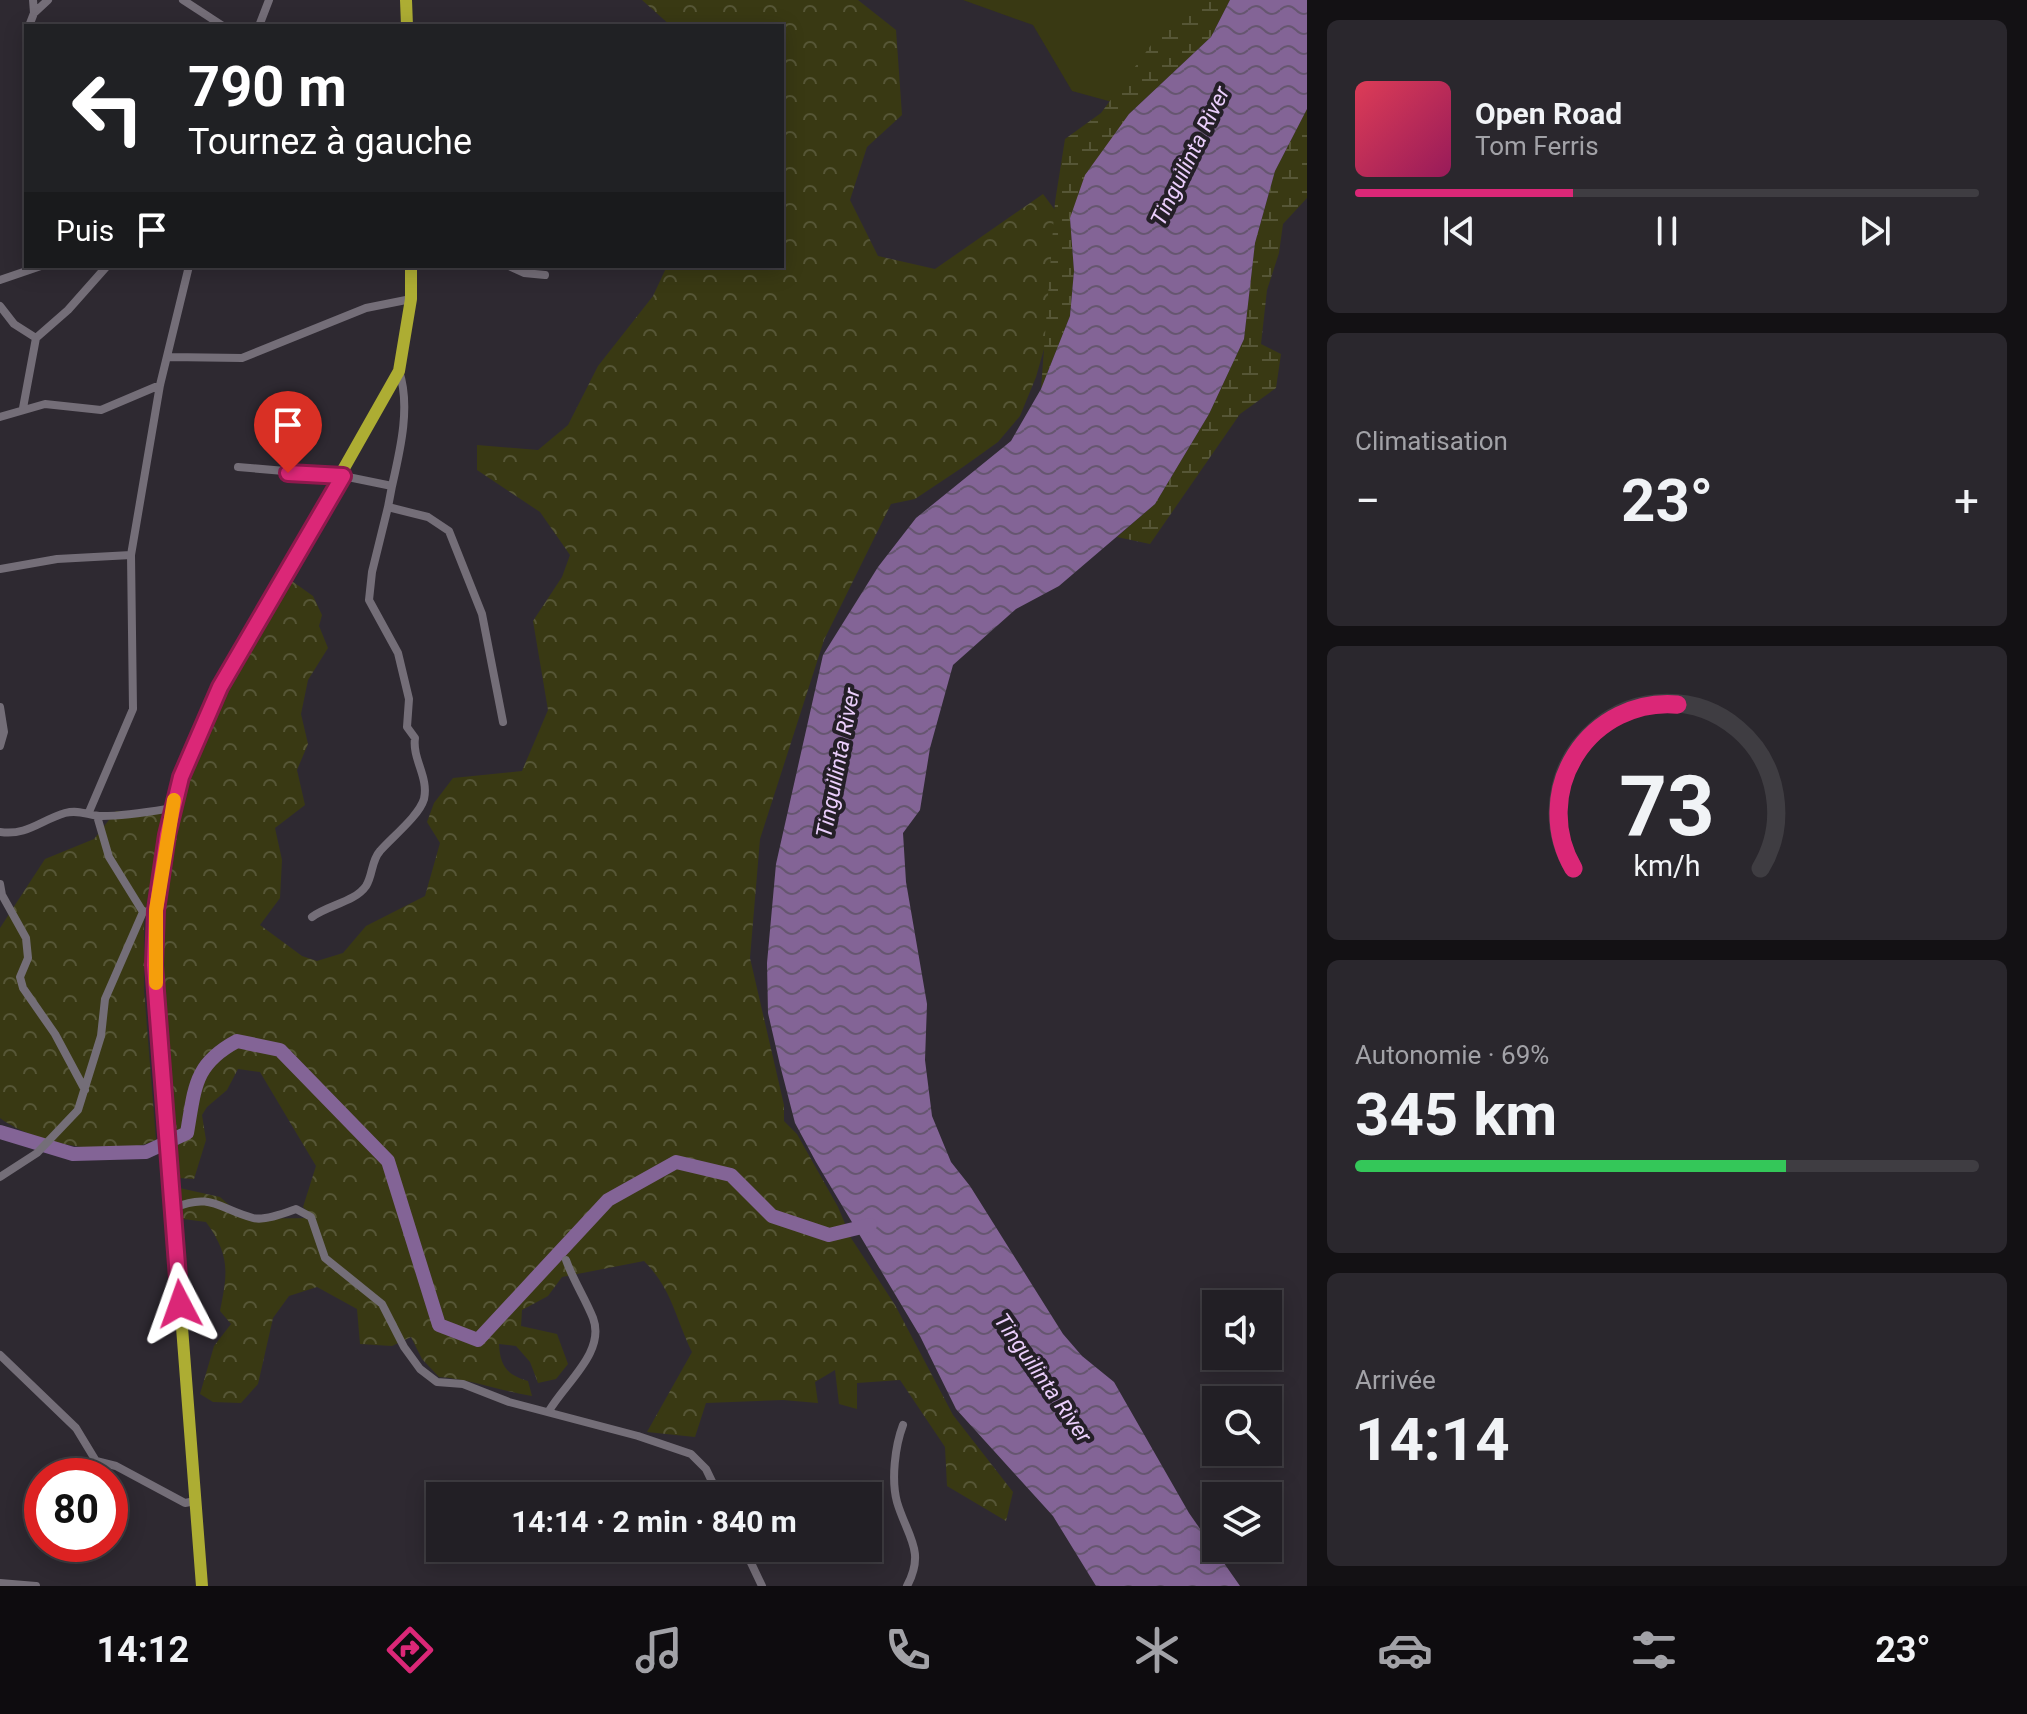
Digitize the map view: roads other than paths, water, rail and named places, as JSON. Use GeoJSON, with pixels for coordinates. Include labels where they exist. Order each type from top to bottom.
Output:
{"type":"FeatureCollection","features":[{"type":"Feature","properties":{"kind":"highway"},"geometry":{"type":"LineString","coordinates":[[406,0],[407,24]]}},
{"type":"Feature","properties":{"kind":"highway"},"geometry":{"type":"LineString","coordinates":[[202,1586],[169,1126],[150,911],[172,808],[200,728],[220,687],[343,476],[399,371],[411,299],[411,268]]}},
{"type":"Feature","properties":{"kind":"street"},"geometry":{"type":"LineString","coordinates":[[30,24],[34,13],[33,0]]}},
{"type":"Feature","properties":{"kind":"street"},"geometry":{"type":"LineString","coordinates":[[34,13],[48,0]]}},
{"type":"Feature","properties":{"kind":"street"},"geometry":{"type":"LineString","coordinates":[[183,0],[220,24]]}},
{"type":"Feature","properties":{"kind":"street"},"geometry":{"type":"LineString","coordinates":[[260,24],[269,0]]}},
{"type":"Feature","properties":{"kind":"street"},"geometry":{"type":"LineString","coordinates":[[0,280],[35,268]]}},
{"type":"Feature","properties":{"kind":"street"},"geometry":{"type":"LineString","coordinates":[[23,408],[36,338],[68,310],[105,268]]}},
{"type":"Feature","properties":{"kind":"street"},"geometry":{"type":"LineString","coordinates":[[0,1177],[13,1171],[57,1135],[78,1110],[101,1036],[105,999],[150,911],[109,857],[93,814],[133,709],[131,555],[160,385],[189,268]]}},
{"type":"Feature","properties":{"kind":"street"},"geometry":{"type":"LineString","coordinates":[[513,268],[524,273],[545,275]]}},
{"type":"Feature","properties":{"kind":"street"},"geometry":{"type":"LineString","coordinates":[[169,357],[242,358],[373,306],[411,299]]}},
{"type":"Feature","properties":{"kind":"street"},"geometry":{"type":"LineString","coordinates":[[0,306],[14,324],[36,338]]}},
{"type":"Feature","properties":{"kind":"street"},"geometry":{"type":"LineString","coordinates":[[312,917],[348,900],[366,885],[380,851],[398,837],[423,801],[424,780],[414,749],[415,738],[407,727],[409,699],[398,653],[369,600],[372,572],[400,455],[405,388],[399,371]]}},
{"type":"Feature","properties":{"kind":"street"},"geometry":{"type":"LineString","coordinates":[[0,417],[45,404],[101,410],[160,385]]}},
{"type":"Feature","properties":{"kind":"street"},"geometry":{"type":"LineString","coordinates":[[238,467],[343,476],[392,486]]}},
{"type":"Feature","properties":{"kind":"street"},"geometry":{"type":"LineString","coordinates":[[388,507],[428,517],[449,531],[482,614],[503,722]]}},
{"type":"Feature","properties":{"kind":"street"},"geometry":{"type":"LineString","coordinates":[[0,569],[57,559],[131,555]]}},
{"type":"Feature","properties":{"kind":"street"},"geometry":{"type":"LineString","coordinates":[[0,707],[4,732],[0,746]]}},
{"type":"Feature","properties":{"kind":"street"},"geometry":{"type":"LineString","coordinates":[[0,832],[26,832],[65,813],[130,816],[172,808]]}},
{"type":"Feature","properties":{"kind":"street"},"geometry":{"type":"LineString","coordinates":[[0,884],[2,895],[24,929],[28,958],[20,977],[23,988],[55,1034],[85,1090]]}},
{"type":"Feature","properties":{"kind":"street"},"geometry":{"type":"LineString","coordinates":[[174,1208],[194,1200],[225,1204],[255,1219],[296,1209],[311,1217],[325,1258],[382,1304],[420,1369],[437,1382],[463,1384],[509,1402],[691,1454],[706,1469],[712,1482]]}},
{"type":"Feature","properties":{"kind":"street"},"geometry":{"type":"LineString","coordinates":[[549,1411],[563,1387],[594,1350],[594,1320],[566,1260]]}},
{"type":"Feature","properties":{"kind":"street"},"geometry":{"type":"LineString","coordinates":[[0,1355],[76,1428],[96,1461],[116,1466],[185,1503],[195,1501]]}},
{"type":"Feature","properties":{"kind":"street"},"geometry":{"type":"LineString","coordinates":[[903,1425],[895,1469],[897,1500],[908,1525],[917,1568],[907,1586]]}},
{"type":"Feature","properties":{"kind":"street"},"geometry":{"type":"LineString","coordinates":[[751,1562],[762,1586]]}},
{"type":"Feature","properties":{"kind":"street"},"geometry":{"type":"LineString","coordinates":[[0,1583],[36,1586]]}},
{"type":"Feature","properties":{"kind":"water","name":"Tinguilinta River"},"geometry":{"type":"Polygon","coordinates":[[[1230,0],[1307,0],[1307,109],[1275,171],[1255,243],[1244,339],[1209,414],[1155,504],[1059,586],[1016,609],[953,665],[930,748],[920,810],[903,833],[906,882],[927,1004],[925,1060],[932,1116],[951,1162],[970,1186],[1063,1334],[1082,1356],[1114,1382],[1202,1532],[1202,1562],[1223,1562],[1240,1586],[1096,1586],[1053,1516],[956,1409],[920,1336],[795,1123],[768,1013],[767,963],[776,864],[823,655],[878,567],[916,518],[1011,441],[1041,389],[1070,316],[1074,271],[1070,218],[1085,175],[1129,114],[1211,37],[1230,0]]]}},
{"type":"Feature","properties":{"kind":"waterway"},"geometry":{"type":"LineString","coordinates":[[0,1132],[73,1154],[146,1152],[187,1133],[199,1078],[204,1068],[223,1050],[237,1041],[280,1050],[388,1161],[439,1325],[478,1340],[608,1200],[676,1162],[731,1175],[772,1216],[829,1235],[870,1225]]}}]}
